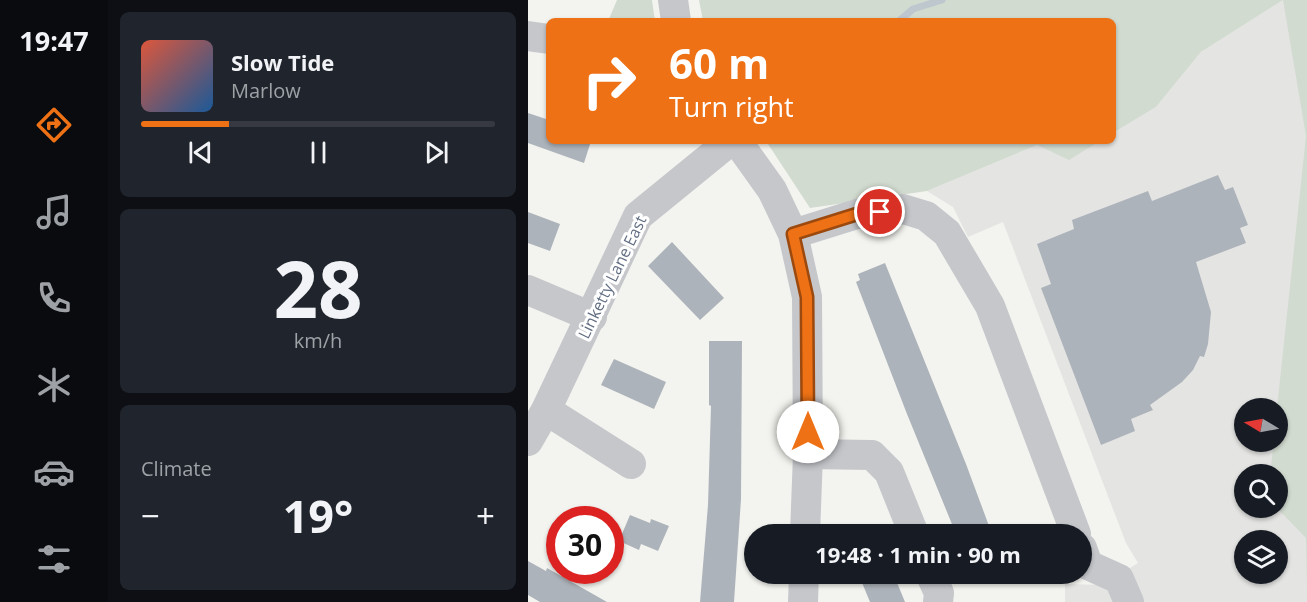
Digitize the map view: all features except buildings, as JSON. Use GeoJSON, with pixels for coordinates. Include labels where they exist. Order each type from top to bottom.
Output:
{"type":"FeatureCollection","features":[{"type":"Feature","properties":{"kind":"street"},"geometry":{"type":"LineString","coordinates":[[673,0],[676,18]]}},
{"type":"Feature","properties":{"kind":"street"},"geometry":{"type":"LineString","coordinates":[[528,36],[546,39]]}},
{"type":"Feature","properties":{"kind":"street","name":"Linketty Lane East"},"geometry":{"type":"LineString","coordinates":[[528,441],[592,317],[638,216],[726,144]]}},
{"type":"Feature","properties":{"kind":"street"},"geometry":{"type":"LineString","coordinates":[[739,144],[772,190],[793,234],[807,297],[808,454],[805,524]]}},
{"type":"Feature","properties":{"kind":"street"},"geometry":{"type":"LineString","coordinates":[[793,234],[857,214],[903,209],[926,216],[946,233],[990,306],[1072,524]]}},
{"type":"Feature","properties":{"kind":"street"},"geometry":{"type":"LineString","coordinates":[[528,290],[592,317]]}},
{"type":"Feature","properties":{"kind":"street"},"geometry":{"type":"LineString","coordinates":[[546,410],[632,464]]}},
{"type":"Feature","properties":{"kind":"street"},"geometry":{"type":"LineString","coordinates":[[808,454],[872,455],[889,472],[910,524]]}},
{"type":"Feature","properties":{"kind":"street"},"geometry":{"type":"LineString","coordinates":[[1092,567],[1119,579],[1129,602]]}},
{"type":"Feature","properties":{"kind":"street"},"geometry":{"type":"LineString","coordinates":[[803,602],[804,584]]}},
{"type":"Feature","properties":{"kind":"street"},"geometry":{"type":"LineString","coordinates":[[935,584],[939,593],[938,602]]}},
{"type":"Feature","properties":{"kind":"shaded area"},"geometry":{"type":"Polygon","coordinates":[[[617,0],[652,0],[655,18],[609,18],[617,0]]]}},
{"type":"Feature","properties":{"kind":"shaded area"},"geometry":{"type":"Polygon","coordinates":[[[699,0],[1283,0],[1201,52],[1156,107],[1116,131],[1116,18],[702,18],[699,0]]]}},
{"type":"Feature","properties":{"kind":"shaded area"},"geometry":{"type":"Polygon","coordinates":[[[1283,0],[1307,0],[1307,602],[1065,602],[1065,584],[1102,585],[1138,563],[1126,543],[1003,222],[968,237],[953,207],[927,191],[1037,145],[1069,159],[1095,144],[1116,144],[1116,131],[1156,107],[1201,52],[1283,0]]]}},
{"type":"Feature","properties":{"kind":"shaded area"},"geometry":{"type":"Polygon","coordinates":[[[1283,0],[1307,0],[1307,587],[1306,538],[1287,518],[1288,464],[1271,464],[1273,452],[1288,452],[1288,398],[1278,398],[1306,136],[1283,0]]]}},
{"type":"Feature","properties":{"kind":"shaded area"},"geometry":{"type":"Polygon","coordinates":[[[768,144],[1095,144],[1069,160],[1037,145],[927,191],[810,208],[768,144]]]}},
{"type":"Feature","properties":{"kind":"waterway"},"geometry":{"type":"LineString","coordinates":[[902,18],[913,9],[942,0]]}},
{"type":"Feature","properties":{"kind":"route"},"geometry":{"type":"LineString","coordinates":[[808,432],[807,297],[793,234],[857,214],[880,212]]}}]}
